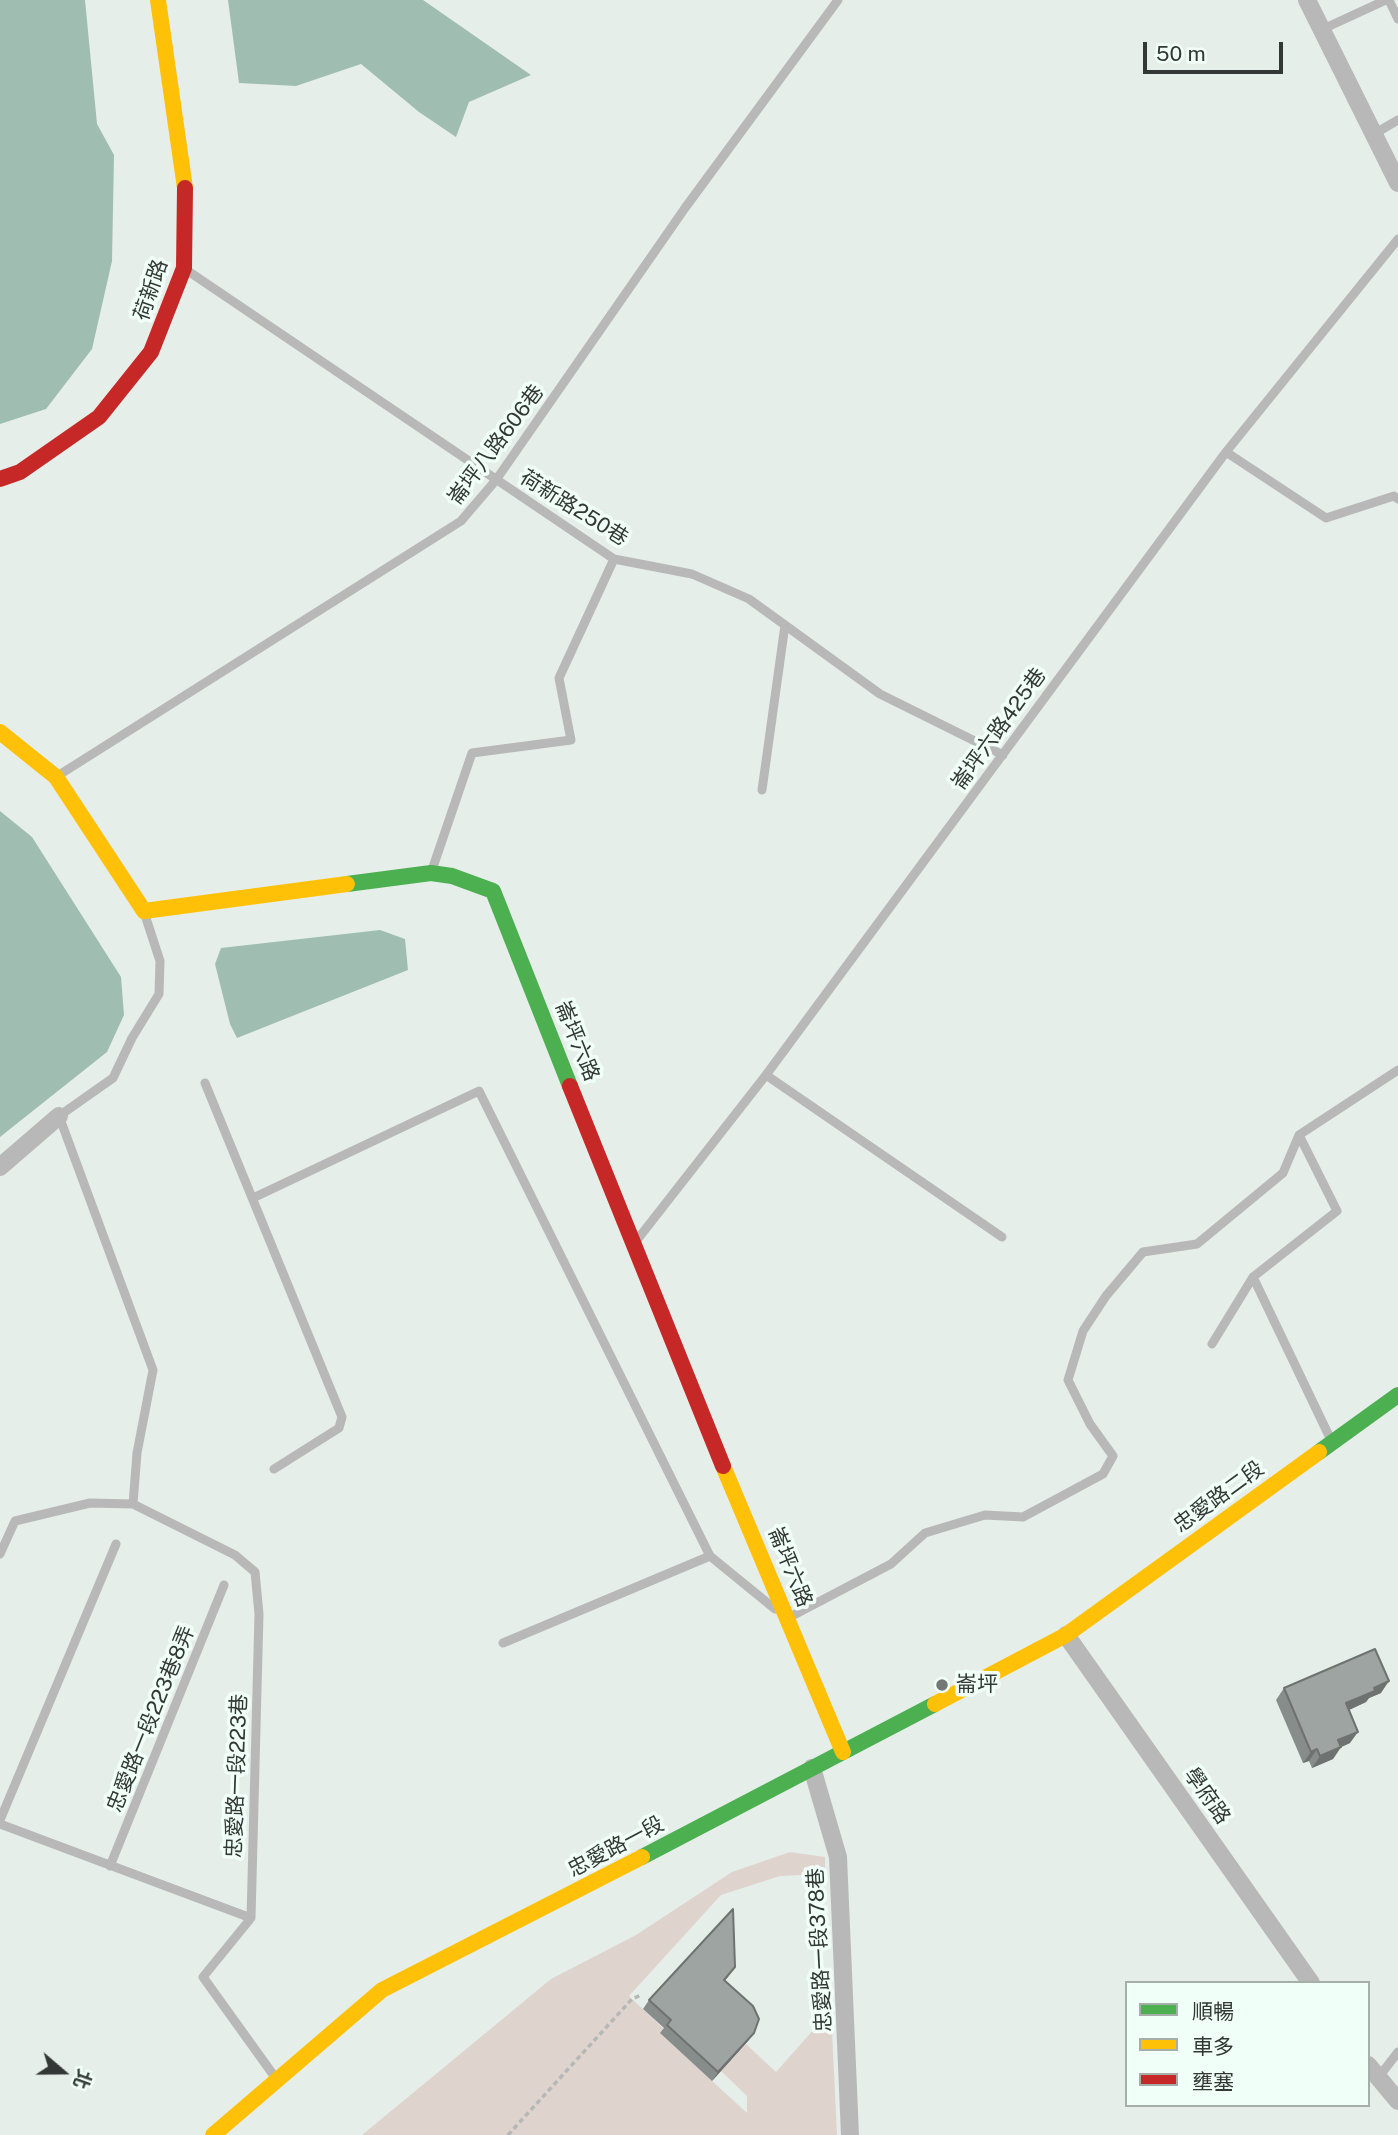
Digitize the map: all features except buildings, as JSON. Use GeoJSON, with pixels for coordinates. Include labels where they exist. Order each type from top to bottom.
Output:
{"type":"FeatureCollection","features":[{"type":"Feature","properties":{"kind":"street","name":"荷新路"},"geometry":{"type":"LineString","coordinates":[[0,479],[20,472],[99,417],[151,352],[184,268],[186,195],[158,0]]}},
{"type":"Feature","properties":{"kind":"street"},"geometry":{"type":"LineString","coordinates":[[1307,0],[1398,183]]}},
{"type":"Feature","properties":{"kind":"street"},"geometry":{"type":"LineString","coordinates":[[0,732],[56,777],[144,911]]}},
{"type":"Feature","properties":{"kind":"street","name":"崙坪六路"},"geometry":{"type":"LineString","coordinates":[[144,911],[431,873],[452,876],[493,891],[786,1619],[843,1752]]}},
{"type":"Feature","properties":{"kind":"street"},"geometry":{"type":"LineString","coordinates":[[0,1167],[59,1116]]}},
{"type":"Feature","properties":{"kind":"street","name":"忠愛路二段"},"geometry":{"type":"LineString","coordinates":[[1066,1635],[1398,1395]]}},
{"type":"Feature","properties":{"kind":"street","name":"忠愛路一段"},"geometry":{"type":"LineString","coordinates":[[213,2135],[382,1990],[568,1896],[1066,1635]]}},
{"type":"Feature","properties":{"kind":"street","name":"學府路"},"geometry":{"type":"LineString","coordinates":[[1066,1635],[1310,1981]]}},
{"type":"Feature","properties":{"kind":"street","name":"忠愛路一段378巷"},"geometry":{"type":"LineString","coordinates":[[812,1768],[838,1857],[850,2135]]}},
{"type":"Feature","properties":{"kind":"street"},"geometry":{"type":"LineString","coordinates":[[1373,2071],[1398,2101]]}},
{"type":"Feature","properties":{"kind":"lane","name":"崙坪八路606巷"},"geometry":{"type":"LineString","coordinates":[[56,777],[461,521],[496,480],[685,208],[838,0]]}},
{"type":"Feature","properties":{"kind":"lane"},"geometry":{"type":"LineString","coordinates":[[1323,29],[1387,0],[1398,19]]}},
{"type":"Feature","properties":{"kind":"lane"},"geometry":{"type":"LineString","coordinates":[[1374,134],[1398,120]]}},
{"type":"Feature","properties":{"kind":"lane","name":"崙坪六路425巷"},"geometry":{"type":"LineString","coordinates":[[634,1245],[766,1075],[1226,452],[1398,239]]}},
{"type":"Feature","properties":{"kind":"lane","name":"荷新路250巷"},"geometry":{"type":"LineString","coordinates":[[184,268],[614,559],[692,573],[749,598],[880,694],[1003,755]]}},
{"type":"Feature","properties":{"kind":"lane"},"geometry":{"type":"LineString","coordinates":[[1226,452],[1326,518],[1394,496],[1398,499]]}},
{"type":"Feature","properties":{"kind":"lane"},"geometry":{"type":"LineString","coordinates":[[431,873],[472,753],[571,740],[559,678],[614,559]]}},
{"type":"Feature","properties":{"kind":"lane"},"geometry":{"type":"LineString","coordinates":[[762,790],[785,625]]}},
{"type":"Feature","properties":{"kind":"lane"},"geometry":{"type":"LineString","coordinates":[[0,1554],[15,1521],[90,1503],[133,1504],[137,1453],[153,1370],[59,1116],[113,1078],[132,1038],[159,994],[160,961],[144,911]]}},
{"type":"Feature","properties":{"kind":"lane"},"geometry":{"type":"LineString","coordinates":[[253,1198],[480,1091],[710,1556],[786,1619],[891,1564],[925,1533],[985,1516],[1023,1517],[1103,1474],[1114,1456],[1090,1423],[1068,1380],[1083,1331],[1106,1296],[1143,1252],[1197,1244],[1283,1173],[1298,1135],[1398,1070]]}},
{"type":"Feature","properties":{"kind":"lane"},"geometry":{"type":"LineString","coordinates":[[766,1075],[1002,1237]]}},
{"type":"Feature","properties":{"kind":"lane"},"geometry":{"type":"LineString","coordinates":[[205,1083],[342,1417],[339,1428],[274,1469]]}},
{"type":"Feature","properties":{"kind":"lane"},"geometry":{"type":"LineString","coordinates":[[1212,1344],[1253,1277],[1337,1211],[1298,1135]]}},
{"type":"Feature","properties":{"kind":"lane"},"geometry":{"type":"LineString","coordinates":[[1253,1277],[1332,1441]]}},
{"type":"Feature","properties":{"kind":"lane","name":"忠愛路一段223巷"},"geometry":{"type":"LineString","coordinates":[[133,1504],[235,1555],[255,1572],[259,1614],[251,1918]]}},
{"type":"Feature","properties":{"kind":"lane"},"geometry":{"type":"LineString","coordinates":[[116,1544],[0,1822],[251,1918],[203,1977],[278,2081]]}},
{"type":"Feature","properties":{"kind":"lane"},"geometry":{"type":"LineString","coordinates":[[503,1643],[710,1556]]}},
{"type":"Feature","properties":{"kind":"lane","name":"忠愛路一段223巷8弄"},"geometry":{"type":"LineString","coordinates":[[110,1866],[224,1585]]}},
{"type":"Feature","properties":{"kind":"lane"},"geometry":{"type":"LineString","coordinates":[[1373,2071],[1398,2052]]}},
{"type":"Feature","properties":{"kind":"path"},"geometry":{"type":"LineString","coordinates":[[508,2135],[632,1999],[640,1995]]}},
{"type":"Feature","properties":{"kind":"shaded area"},"geometry":{"type":"Polygon","coordinates":[[[0,0],[85,0],[97,124],[114,155],[112,261],[92,349],[46,409],[0,424],[0,0]]]}},
{"type":"Feature","properties":{"kind":"shaded area"},"geometry":{"type":"Polygon","coordinates":[[[228,0],[423,0],[531,75],[469,102],[456,137],[419,112],[361,64],[296,86],[239,83],[228,0]]]}},
{"type":"Feature","properties":{"kind":"shaded area"},"geometry":{"type":"Polygon","coordinates":[[[0,811],[32,837],[121,977],[124,1015],[107,1052],[0,1137],[0,811]]]}},
{"type":"Feature","properties":{"kind":"shaded area"},"geometry":{"type":"Polygon","coordinates":[[[380,930],[405,939],[408,970],[237,1038],[230,1024],[215,964],[221,948],[380,930]]]}},
{"type":"Feature","properties":{"kind":"shaded area"},"geometry":{"type":"Polygon","coordinates":[[[790,1852],[825,1857],[825,1874],[780,1876],[721,1895],[629,1996],[664,2029],[661,2034],[747,2113],[747,2096],[721,2071],[746,2044],[776,2072],[831,2010],[837,2135],[362,2135],[551,1979],[636,1935],[732,1872],[790,1852]]]}},
{"type":"Feature","properties":{"kind":"traffic: fast"},"geometry":{"type":"LineString","coordinates":[[347,884],[431,873],[452,876],[493,891],[570,1086]]}},
{"type":"Feature","properties":{"kind":"traffic: fast"},"geometry":{"type":"LineString","coordinates":[[1319,1452],[1398,1395]]}},
{"type":"Feature","properties":{"kind":"traffic: fast"},"geometry":{"type":"LineString","coordinates":[[642,1857],[935,1704]]}},
{"type":"Feature","properties":{"kind":"traffic: slow"},"geometry":{"type":"LineString","coordinates":[[158,0],[185,188]]}},
{"type":"Feature","properties":{"kind":"traffic: slow"},"geometry":{"type":"LineString","coordinates":[[0,732],[56,777],[144,911],[347,884]]}},
{"type":"Feature","properties":{"kind":"traffic: slow"},"geometry":{"type":"LineString","coordinates":[[935,1704],[1066,1635],[1319,1452]]}},
{"type":"Feature","properties":{"kind":"traffic: slow"},"geometry":{"type":"LineString","coordinates":[[723,1466],[843,1752]]}},
{"type":"Feature","properties":{"kind":"traffic: slow"},"geometry":{"type":"LineString","coordinates":[[213,2135],[382,1990],[642,1857]]}},
{"type":"Feature","properties":{"kind":"traffic: jam"},"geometry":{"type":"LineString","coordinates":[[0,479],[20,472],[99,417],[151,352],[184,268],[185,188]]}},
{"type":"Feature","properties":{"kind":"traffic: jam"},"geometry":{"type":"LineString","coordinates":[[570,1086],[723,1466]]}},
{"type":"Feature","properties":{"kind":"place","name":"崙坪"},"geometry":{"type":"Point","coordinates":[942,1685]}}]}
